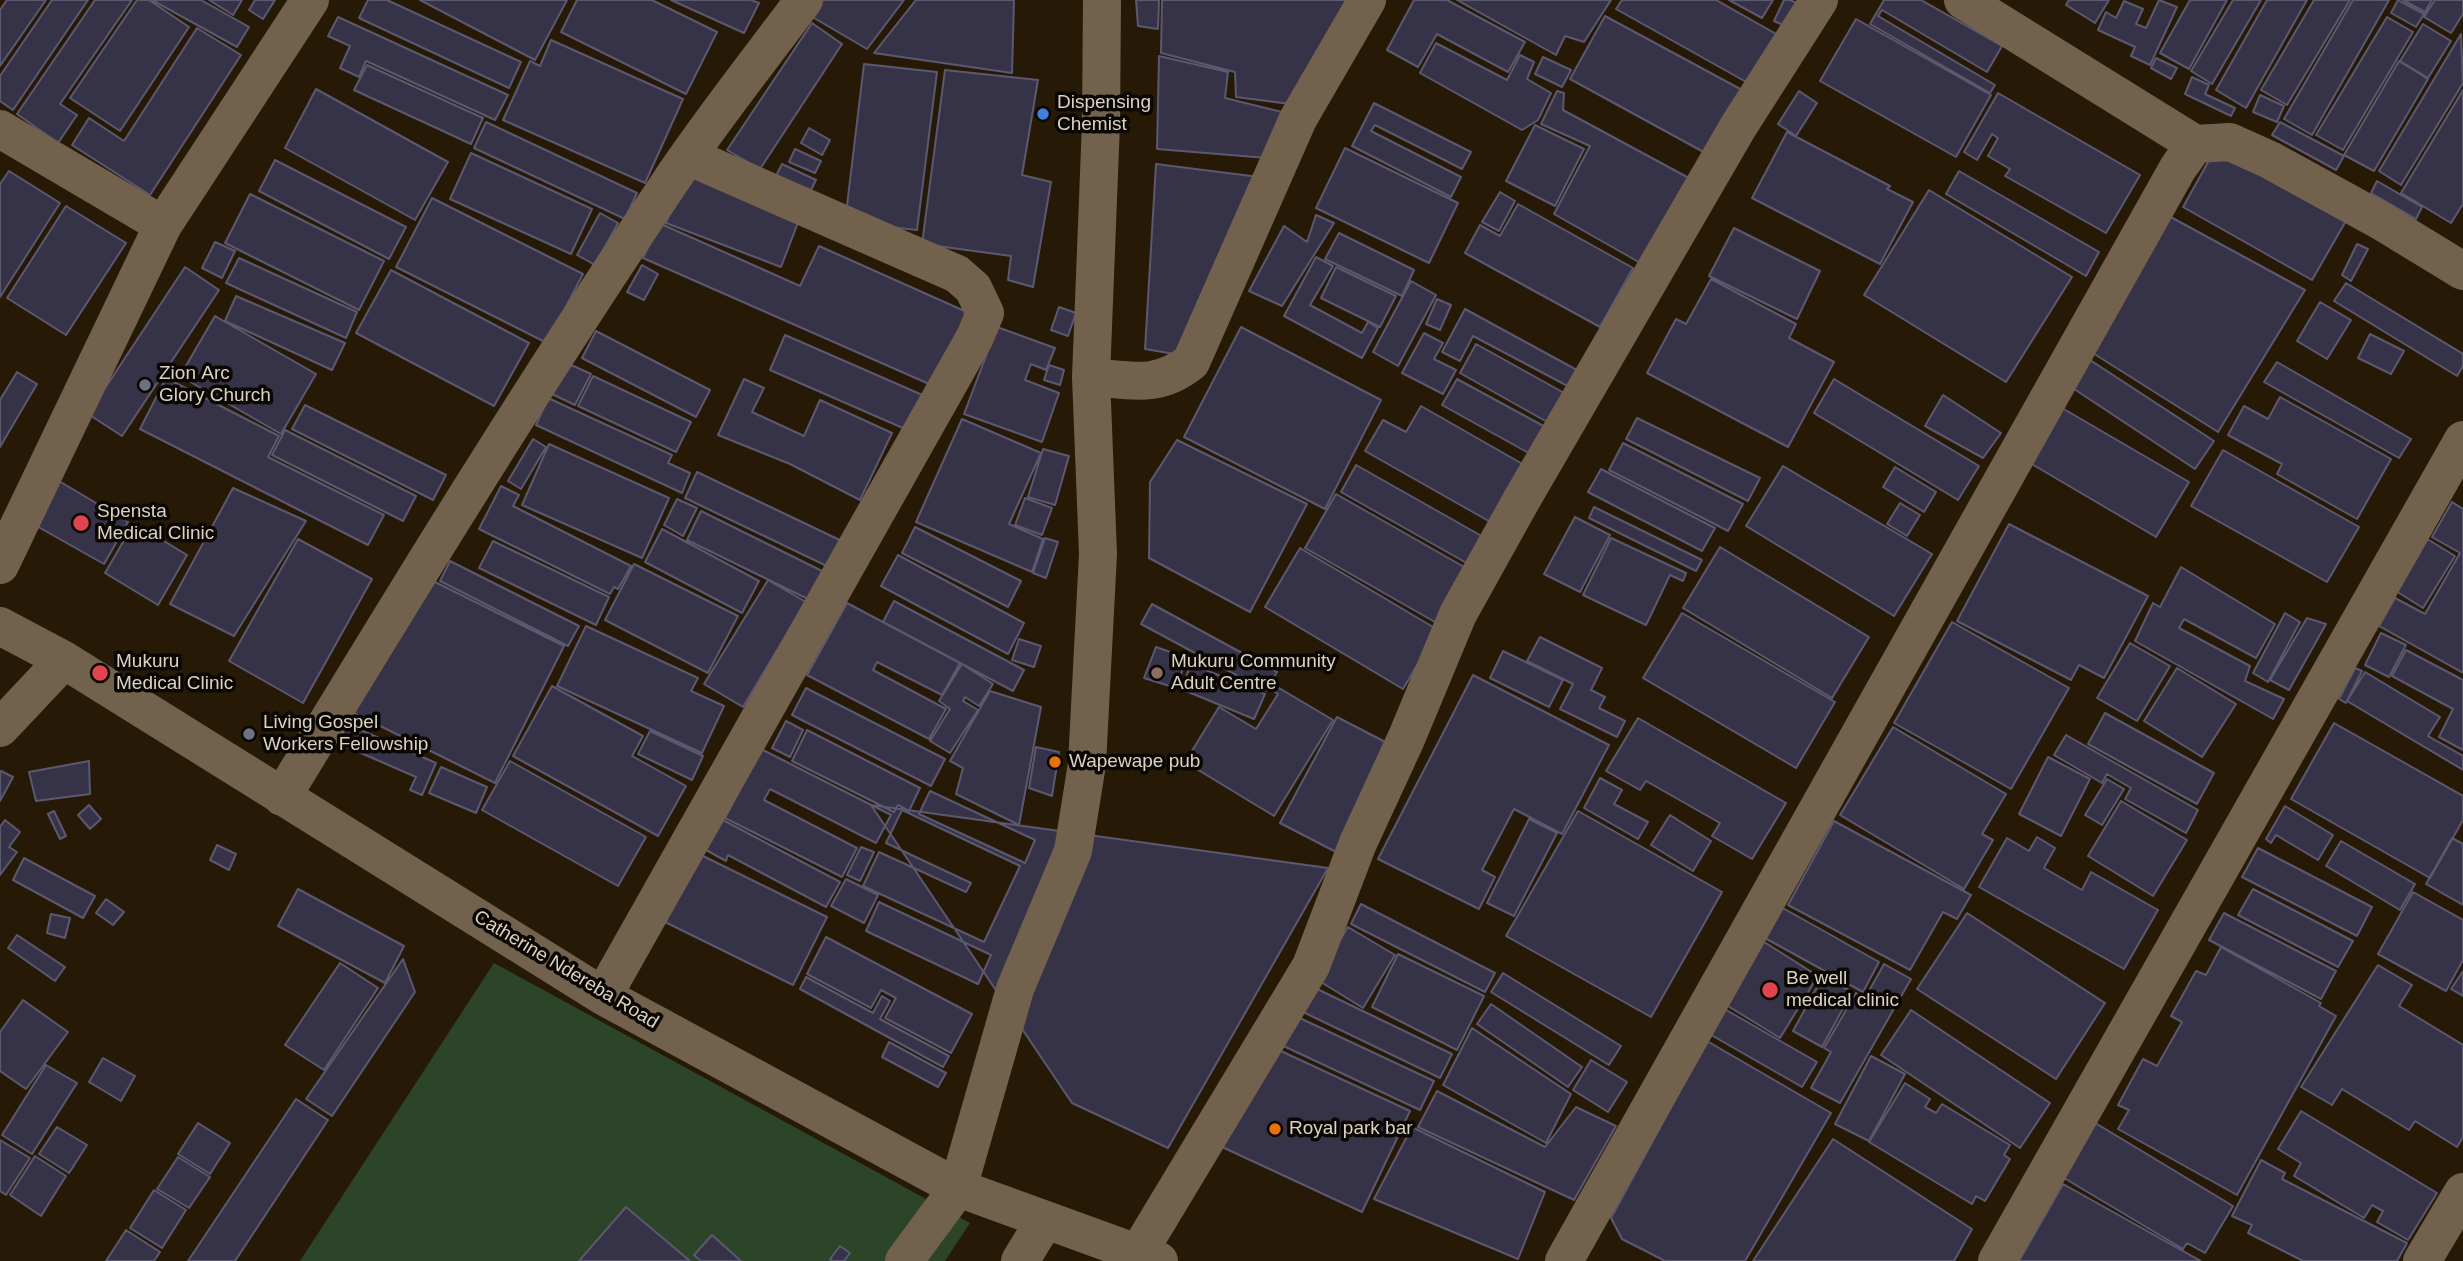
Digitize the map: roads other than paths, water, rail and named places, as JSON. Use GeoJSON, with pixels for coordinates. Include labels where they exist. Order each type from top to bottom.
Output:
{"type":"FeatureCollection","features":[{"type":"Feature","properties":{"kind":"street"},"geometry":{"type":"LineString","coordinates":[[0,565],[163,225],[310,0]]}},
{"type":"Feature","properties":{"kind":"street"},"geometry":{"type":"LineString","coordinates":[[282,797],[404,595],[535,387],[688,156],[804,0]]}},
{"type":"Feature","properties":{"kind":"street"},"geometry":{"type":"LineString","coordinates":[[904,1261],[958,1188],[1015,989],[1073,851],[1087,764],[1098,554],[1091,377],[1101,123],[1102,0]]}},
{"type":"Feature","properties":{"kind":"street"},"geometry":{"type":"LineString","coordinates":[[1091,377],[1162,380],[1191,362],[1298,119],[1367,0]]}},
{"type":"Feature","properties":{"kind":"street"},"geometry":{"type":"LineString","coordinates":[[1149,1257],[1311,966],[1358,843],[1406,739],[1458,614],[1738,127],[1819,0]]}},
{"type":"Feature","properties":{"kind":"street"},"geometry":{"type":"LineString","coordinates":[[1964,0],[2195,144],[2230,142],[2270,160],[2381,221],[2463,271]]}},
{"type":"Feature","properties":{"kind":"street"},"geometry":{"type":"LineString","coordinates":[[0,129],[163,225]]}},
{"type":"Feature","properties":{"kind":"street"},"geometry":{"type":"LineString","coordinates":[[1564,1261],[2157,204],[2195,144]]}},
{"type":"Feature","properties":{"kind":"street"},"geometry":{"type":"LineString","coordinates":[[604,996],[969,348],[985,313],[974,288],[957,274],[688,156]]}},
{"type":"Feature","properties":{"kind":"street"},"geometry":{"type":"LineString","coordinates":[[1997,1261],[2463,440]]}},
{"type":"Feature","properties":{"kind":"street","name":"Catherine Ndereba Road"},"geometry":{"type":"LineString","coordinates":[[0,626],[64,660],[604,996],[958,1188],[1149,1257]]}},
{"type":"Feature","properties":{"kind":"street"},"geometry":{"type":"LineString","coordinates":[[0,728],[64,660]]}},
{"type":"Feature","properties":{"kind":"street"},"geometry":{"type":"LineString","coordinates":[[2422,1261],[2463,1192]]}},
{"type":"Feature","properties":{"kind":"street"},"geometry":{"type":"LineString","coordinates":[[1020,1261],[1045,1220]]}},
{"type":"Feature","properties":{"kind":"place","name":"Dispensing Chemist"},"geometry":{"type":"Point","coordinates":[1043,114]}},
{"type":"Feature","properties":{"kind":"place","name":"Zion Arc Glory Church"},"geometry":{"type":"Point","coordinates":[145,385]}},
{"type":"Feature","properties":{"kind":"place","name":"Spensta Medical Clinic"},"geometry":{"type":"Point","coordinates":[81,523]}},
{"type":"Feature","properties":{"kind":"place","name":"Mukuru Medical Clinic"},"geometry":{"type":"Point","coordinates":[100,673]}},
{"type":"Feature","properties":{"kind":"place","name":"Mukuru Community Adult Centre"},"geometry":{"type":"Point","coordinates":[1157,673]}},
{"type":"Feature","properties":{"kind":"place","name":"Living Gospel Workers Fellowship"},"geometry":{"type":"Point","coordinates":[249,734]}},
{"type":"Feature","properties":{"kind":"place","name":"Wapewape pub"},"geometry":{"type":"Point","coordinates":[1055,762]}},
{"type":"Feature","properties":{"kind":"place","name":"Be well medical clinic"},"geometry":{"type":"Point","coordinates":[1770,990]}},
{"type":"Feature","properties":{"kind":"place","name":"Royal park bar"},"geometry":{"type":"Point","coordinates":[1275,1129]}}]}
